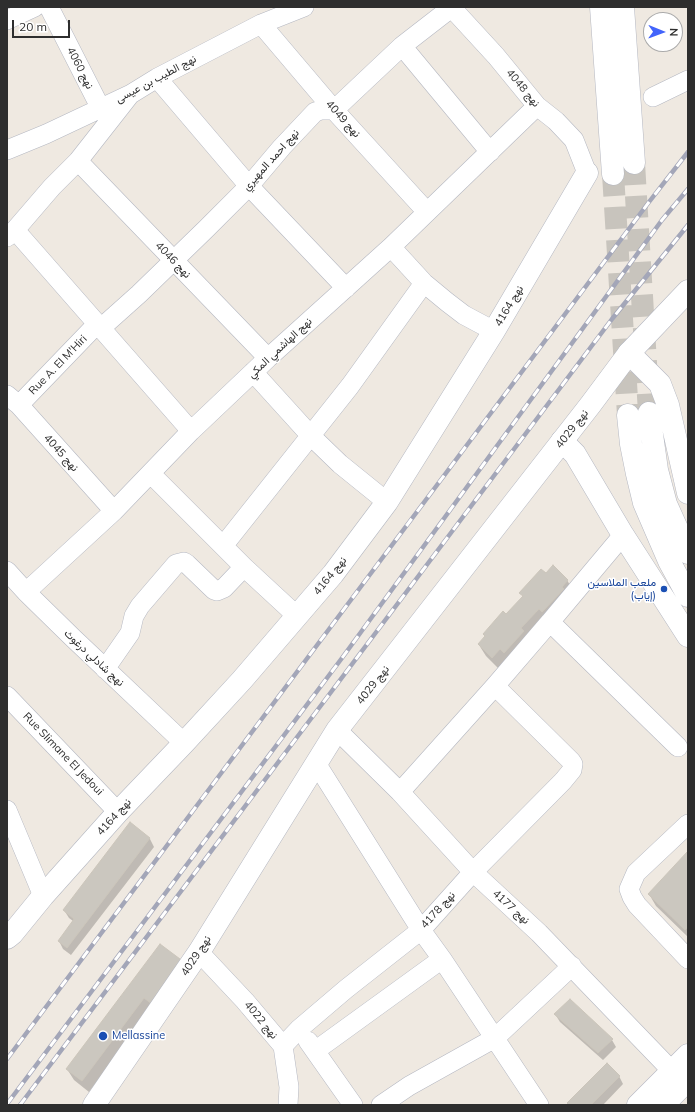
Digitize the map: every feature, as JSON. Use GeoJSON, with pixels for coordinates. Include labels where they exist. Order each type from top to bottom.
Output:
{"type":"FeatureCollection","features":[{"type":"Feature","properties":{"kind":"street"},"geometry":{"type":"LineString","coordinates":[[7,20],[36,7]]}},
{"type":"Feature","properties":{"kind":"street","name":"نهج 4060"},"geometry":{"type":"LineString","coordinates":[[50,7],[100,108]]}},
{"type":"Feature","properties":{"kind":"street","name":"نهج الطيب بن عيسى"},"geometry":{"type":"LineString","coordinates":[[7,150],[46,134],[131,94],[156,78],[261,24],[304,7]]}},
{"type":"Feature","properties":{"kind":"street"},"geometry":{"type":"LineString","coordinates":[[334,110],[402,46],[451,7]]}},
{"type":"Feature","properties":{"kind":"street","name":"نهج 4048"},"geometry":{"type":"LineString","coordinates":[[451,7],[496,56],[536,106],[556,121],[574,140],[588,173]]}},
{"type":"Feature","properties":{"kind":"street"},"geometry":{"type":"LineString","coordinates":[[601,7],[613,174]]}},
{"type":"Feature","properties":{"kind":"street"},"geometry":{"type":"LineString","coordinates":[[624,7],[634,163]]}},
{"type":"Feature","properties":{"kind":"street","name":"نهج 4049"},"geometry":{"type":"LineString","coordinates":[[261,24],[334,110],[427,212]]}},
{"type":"Feature","properties":{"kind":"street"},"geometry":{"type":"LineString","coordinates":[[402,46],[490,152]]}},
{"type":"Feature","properties":{"kind":"street"},"geometry":{"type":"LineString","coordinates":[[156,78],[249,186],[346,288]]}},
{"type":"Feature","properties":{"kind":"street"},"geometry":{"type":"LineString","coordinates":[[654,98],[688,80]]}},
{"type":"Feature","properties":{"kind":"street"},"geometry":{"type":"LineString","coordinates":[[131,94],[78,161],[52,187],[11,234],[99,326],[190,431]]}},
{"type":"Feature","properties":{"kind":"street","name":"نهج الهاشمي المكي"},"geometry":{"type":"LineString","coordinates":[[26,592],[114,511],[151,474],[190,431],[391,247],[536,106]]}},
{"type":"Feature","properties":{"kind":"street","name":"نهج احمد المهيري"},"geometry":{"type":"LineString","coordinates":[[99,326],[174,261],[249,186],[282,147],[315,112],[321,110],[334,110]]}},
{"type":"Feature","properties":{"kind":"street","name":"نهج 4046"},"geometry":{"type":"LineString","coordinates":[[78,161],[268,358]]}},
{"type":"Feature","properties":{"kind":"street","name":"نهج 4164"},"geometry":{"type":"LineString","coordinates":[[9,939],[44,896],[118,812],[184,743],[333,574],[387,502],[494,331],[588,173]]}},
{"type":"Feature","properties":{"kind":"street"},"geometry":{"type":"LineString","coordinates":[[391,247],[424,283],[464,315],[494,331]]}},
{"type":"Feature","properties":{"kind":"street"},"geometry":{"type":"LineString","coordinates":[[223,546],[350,386],[424,283]]}},
{"type":"Feature","properties":{"kind":"street","name":"نهج 4029"},"geometry":{"type":"LineString","coordinates":[[94,1105],[199,952],[338,730],[562,442],[629,353],[688,292]]}},
{"type":"Feature","properties":{"kind":"street","name":"Rue A. El M'Hiri"},"geometry":{"type":"LineString","coordinates":[[13,400],[99,326]]}},
{"type":"Feature","properties":{"kind":"street"},"geometry":{"type":"LineString","coordinates":[[629,353],[654,376],[660,384],[668,404],[688,493]]}},
{"type":"Feature","properties":{"kind":"street"},"geometry":{"type":"LineString","coordinates":[[253,372],[311,436],[340,464],[387,502]]}},
{"type":"Feature","properties":{"kind":"street","name":"نهج 4045"},"geometry":{"type":"LineString","coordinates":[[13,400],[114,511]]}},
{"type":"Feature","properties":{"kind":"street"},"geometry":{"type":"LineString","coordinates":[[649,413],[657,470],[666,504],[688,553]]}},
{"type":"Feature","properties":{"kind":"street"},"geometry":{"type":"LineString","coordinates":[[628,416],[631,444],[644,504],[668,560],[688,596]]}},
{"type":"Feature","properties":{"kind":"street"},"geometry":{"type":"LineString","coordinates":[[562,442],[574,454],[623,535],[688,636]]}},
{"type":"Feature","properties":{"kind":"street"},"geometry":{"type":"LineString","coordinates":[[151,474],[244,567],[297,616]]}},
{"type":"Feature","properties":{"kind":"street"},"geometry":{"type":"LineString","coordinates":[[400,792],[495,686],[623,535]]}},
{"type":"Feature","properties":{"kind":"street"},"geometry":{"type":"LineString","coordinates":[[105,669],[130,633],[134,616],[140,606],[176,564],[184,562],[214,590],[217,591],[224,588],[244,567]]}},
{"type":"Feature","properties":{"kind":"street","name":"نهج شادلي درغوث"},"geometry":{"type":"LineString","coordinates":[[7,571],[26,592],[105,669],[184,743]]}},
{"type":"Feature","properties":{"kind":"street"},"geometry":{"type":"LineString","coordinates":[[550,622],[678,747]]}},
{"type":"Feature","properties":{"kind":"street","name":"نهج 4178"},"geometry":{"type":"LineString","coordinates":[[283,1046],[299,1029],[346,989],[420,930],[473,872],[570,773],[573,764],[568,758],[495,686]]}},
{"type":"Feature","properties":{"kind":"street","name":"Rue Slimane El Jedoui"},"geometry":{"type":"LineString","coordinates":[[7,696],[118,812]]}},
{"type":"Feature","properties":{"kind":"street","name":"نهج 4177"},"geometry":{"type":"LineString","coordinates":[[338,730],[400,792],[473,872],[539,933],[682,1078]]}},
{"type":"Feature","properties":{"kind":"street"},"geometry":{"type":"LineString","coordinates":[[316,763],[420,930],[442,959],[539,1105]]}},
{"type":"Feature","properties":{"kind":"street"},"geometry":{"type":"LineString","coordinates":[[7,810],[44,896]]}},
{"type":"Feature","properties":{"kind":"street"},"geometry":{"type":"LineString","coordinates":[[688,824],[636,873],[629,889],[637,905],[688,959]]}},
{"type":"Feature","properties":{"kind":"street","name":"نهج 4022"},"geometry":{"type":"LineString","coordinates":[[199,952],[245,1001],[283,1046],[289,1087],[288,1105]]}},
{"type":"Feature","properties":{"kind":"street"},"geometry":{"type":"LineString","coordinates":[[314,1051],[442,959]]}},
{"type":"Feature","properties":{"kind":"street"},"geometry":{"type":"LineString","coordinates":[[381,1105],[409,1086],[495,1038],[572,966]]}},
{"type":"Feature","properties":{"kind":"street"},"geometry":{"type":"LineString","coordinates":[[299,1029],[353,1105]]}},
{"type":"Feature","properties":{"kind":"street"},"geometry":{"type":"LineString","coordinates":[[663,1105],[682,1078],[688,1055]]}},
{"type":"Feature","properties":{"kind":"street"},"geometry":{"type":"LineString","coordinates":[[638,1105],[682,1078]]}},
{"type":"Feature","properties":{"kind":"building"},"geometry":{"type":"Polygon","coordinates":[[[553,565],[568,580],[562,587],[564,589],[542,612],[539,609],[521,628],[524,631],[504,653],[500,649],[492,658],[478,644],[485,636],[483,634],[503,611],[506,614],[523,596],[519,593],[541,569],[546,573],[553,565]]]}},
{"type":"Feature","properties":{"kind":"building"},"geometry":{"type":"Polygon","coordinates":[[[130,822],[150,838],[67,948],[58,941],[74,919],[63,910],[130,822]]]}},
{"type":"Feature","properties":{"kind":"building"},"geometry":{"type":"Polygon","coordinates":[[[688,851],[688,927],[685,930],[648,894],[688,851]]]}},
{"type":"Feature","properties":{"kind":"building","name":"Mellassine"},"geometry":{"type":"Polygon","coordinates":[[[160,944],[184,962],[152,1004],[144,998],[82,1081],[66,1069],[160,944]]]}},
{"type":"Feature","properties":{"kind":"building"},"geometry":{"type":"Polygon","coordinates":[[[570,999],[613,1039],[598,1053],[554,1014],[570,999]]]}},
{"type":"Feature","properties":{"kind":"building"},"geometry":{"type":"Polygon","coordinates":[[[607,1063],[620,1076],[591,1105],[569,1105],[567,1103],[607,1063]]]}},
{"type":"Feature","properties":{"kind":"tunnel"},"geometry":{"type":"LineString","coordinates":[[634,163],[649,413]]}},
{"type":"Feature","properties":{"kind":"tunnel"},"geometry":{"type":"LineString","coordinates":[[613,174],[628,415]]}},
{"type":"Feature","properties":{"kind":"railway"},"geometry":{"type":"LineString","coordinates":[[7,1059],[688,152]]}},
{"type":"Feature","properties":{"kind":"railway"},"geometry":{"type":"LineString","coordinates":[[7,1104],[342,658],[662,220],[688,189]]}},
{"type":"Feature","properties":{"kind":"railway"},"geometry":{"type":"LineString","coordinates":[[20,1105],[612,319],[688,225]]}},
{"type":"Feature","properties":{"kind":"place","name":"ملعب الملاسين (إياب)"},"geometry":{"type":"Point","coordinates":[664,589]}},
{"type":"Feature","properties":{"kind":"place","name":"Mellassine"},"geometry":{"type":"Point","coordinates":[103,1036]}}]}
